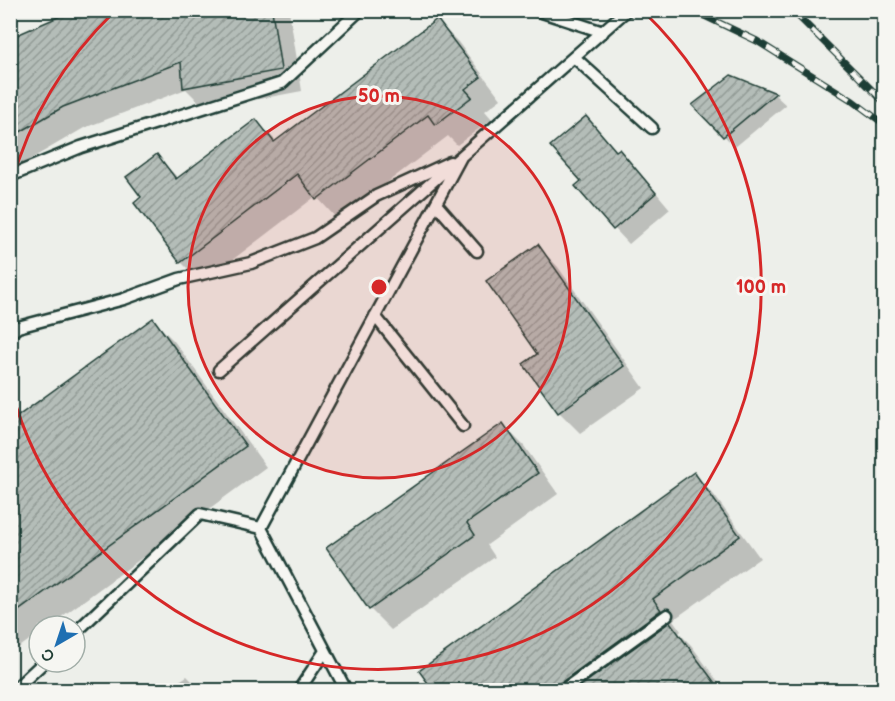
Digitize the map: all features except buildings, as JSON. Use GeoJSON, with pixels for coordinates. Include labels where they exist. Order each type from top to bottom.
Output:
{"type":"FeatureCollection","features":[{"type":"Feature","properties":{"kind":"lane"},"geometry":{"type":"LineString","coordinates":[[10,176],[81,147],[282,83],[360,10]]}},
{"type":"Feature","properties":{"kind":"lane"},"geometry":{"type":"LineString","coordinates":[[536,10],[603,32]]}},
{"type":"Feature","properties":{"kind":"lane"},"geometry":{"type":"LineString","coordinates":[[219,370],[627,10]]}},
{"type":"Feature","properties":{"kind":"lane"},"geometry":{"type":"LineString","coordinates":[[574,57],[652,128]]}},
{"type":"Feature","properties":{"kind":"lane"},"geometry":{"type":"LineString","coordinates":[[261,528],[461,157]]}},
{"type":"Feature","properties":{"kind":"lane"},"geometry":{"type":"LineString","coordinates":[[10,333],[18,327],[124,299],[179,279],[251,263],[315,238],[376,196],[461,157]]}},
{"type":"Feature","properties":{"kind":"lane"},"geometry":{"type":"LineString","coordinates":[[436,204],[477,251]]}},
{"type":"Feature","properties":{"kind":"lane"},"geometry":{"type":"LineString","coordinates":[[375,316],[463,426]]}},
{"type":"Feature","properties":{"kind":"lane"},"geometry":{"type":"LineString","coordinates":[[87,622],[200,514],[261,528],[346,690]]}},
{"type":"Feature","properties":{"kind":"lane"},"geometry":{"type":"LineString","coordinates":[[563,690],[667,615]]}},
{"type":"Feature","properties":{"kind":"lane"},"geometry":{"type":"LineString","coordinates":[[299,690],[325,651]]}},
{"type":"Feature","properties":{"kind":"lane"},"geometry":{"type":"LineString","coordinates":[[14,690],[32,674]]}},
{"type":"Feature","properties":{"kind":"railway"},"geometry":{"type":"LineString","coordinates":[[692,10],[757,41],[853,101],[884,124]]}},
{"type":"Feature","properties":{"kind":"railway"},"geometry":{"type":"LineString","coordinates":[[792,10],[884,102]]}}]}
